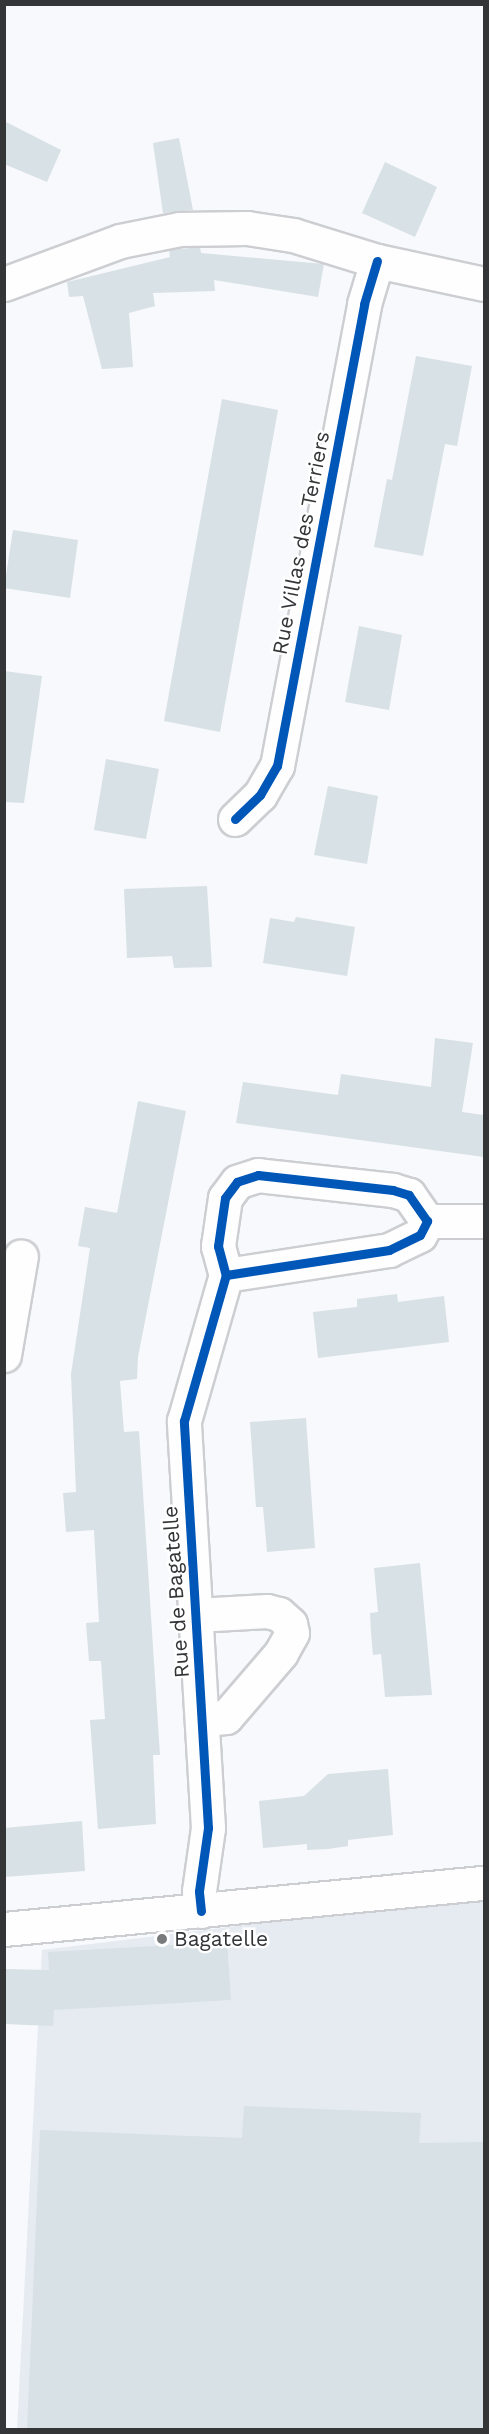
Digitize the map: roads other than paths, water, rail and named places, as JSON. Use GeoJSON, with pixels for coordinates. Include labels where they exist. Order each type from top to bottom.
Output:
{"type":"FeatureCollection","features":[{"type":"Feature","properties":{"kind":"street"},"geometry":{"type":"LineString","coordinates":[[4,284],[120,241],[180,229],[247,228],[293,235],[377,261],[484,284]]}},
{"type":"Feature","properties":{"kind":"street","name":"Rue Villas des Terriers"},"geometry":{"type":"LineString","coordinates":[[235,819],[260,795],[277,766],[364,304],[377,261]]}},
{"type":"Feature","properties":{"kind":"street"},"geometry":{"type":"LineString","coordinates":[[258,1175],[393,1190],[409,1195],[428,1221],[420,1235],[389,1250],[226,1275],[218,1246],[225,1198],[237,1182],[258,1175]]}},
{"type":"Feature","properties":{"kind":"street"},"geometry":{"type":"LineString","coordinates":[[428,1221],[484,1221]]}},
{"type":"Feature","properties":{"kind":"street"},"geometry":{"type":"LineString","coordinates":[[4,1356],[21,1256]]}},
{"type":"Feature","properties":{"kind":"street","name":"Rue de Bagatelle"},"geometry":{"type":"LineString","coordinates":[[201,1911],[199,1891],[208,1828],[184,1421],[226,1275]]}},
{"type":"Feature","properties":{"kind":"street","name":"Rue de Bagatelle"},"geometry":{"type":"LineString","coordinates":[[196,1615],[267,1611],[279,1614],[290,1624],[292,1633],[281,1653],[226,1717],[203,1719]]}},
{"type":"Feature","properties":{"kind":"street"},"geometry":{"type":"LineString","coordinates":[[4,1929],[484,1883]]}},
{"type":"Feature","properties":{"kind":"place","name":"Bagatelle"},"geometry":{"type":"Point","coordinates":[162,1939]}}]}
